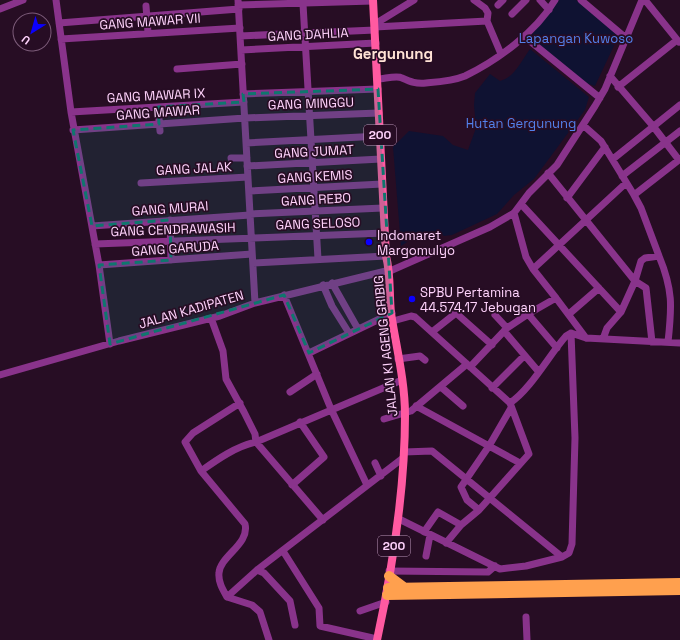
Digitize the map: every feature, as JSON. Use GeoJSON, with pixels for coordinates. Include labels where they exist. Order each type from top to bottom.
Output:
{"type":"FeatureCollection","features":[{"type":"Feature","properties":{"kind":"highway"},"geometry":{"type":"LineString","coordinates":[[389,574],[404,592]]}},
{"type":"Feature","properties":{"kind":"highway"},"geometry":{"type":"LineString","coordinates":[[387,595],[404,592],[680,583]]}},
{"type":"Feature","properties":{"kind":"highway"},"geometry":{"type":"LineString","coordinates":[[404,592],[680,590]]}},
{"type":"Feature","properties":{"kind":"main road","name":"JALAN KI AGENG GRIBIG"},"geometry":{"type":"LineString","coordinates":[[373,1],[386,256],[391,270],[392,317],[402,380],[405,414],[399,519],[389,574],[387,595],[377,639]]}},
{"type":"Feature","properties":{"kind":"street"},"geometry":{"type":"LineString","coordinates":[[0,9],[22,0]]}},
{"type":"Feature","properties":{"kind":"street"},"geometry":{"type":"LineString","coordinates":[[56,0],[73,130],[99,265],[110,344]]}},
{"type":"Feature","properties":{"kind":"street"},"geometry":{"type":"LineString","coordinates":[[375,27],[414,0]]}},
{"type":"Feature","properties":{"kind":"street"},"geometry":{"type":"LineString","coordinates":[[474,0],[485,8],[488,13],[487,21],[501,54]]}},
{"type":"Feature","properties":{"kind":"street"},"geometry":{"type":"LineString","coordinates":[[512,14],[526,0]]}},
{"type":"Feature","properties":{"kind":"street"},"geometry":{"type":"LineString","coordinates":[[540,0],[549,10]]}},
{"type":"Feature","properties":{"kind":"street"},"geometry":{"type":"LineString","coordinates":[[378,79],[400,77],[408,82],[418,83],[451,80],[464,76],[501,54],[524,37],[549,10],[555,0]]}},
{"type":"Feature","properties":{"kind":"street"},"geometry":{"type":"LineString","coordinates":[[581,0],[626,39]]}},
{"type":"Feature","properties":{"kind":"street"},"geometry":{"type":"LineString","coordinates":[[586,338],[533,269],[526,257],[514,213],[548,173],[557,165],[600,98],[642,0]]}},
{"type":"Feature","properties":{"kind":"street"},"geometry":{"type":"LineString","coordinates":[[618,87],[679,41],[645,0]]}},
{"type":"Feature","properties":{"kind":"street"},"geometry":{"type":"LineString","coordinates":[[59,23],[147,16],[238,5],[373,1]]}},
{"type":"Feature","properties":{"kind":"street"},"geometry":{"type":"LineString","coordinates":[[303,4],[318,259]]}},
{"type":"Feature","properties":{"kind":"street"},"geometry":{"type":"LineString","coordinates":[[238,5],[255,303]]}},
{"type":"Feature","properties":{"kind":"street"},"geometry":{"type":"LineString","coordinates":[[146,6],[148,33]]}},
{"type":"Feature","properties":{"kind":"street","name":"GANG MAWAR VII"},"geometry":{"type":"LineString","coordinates":[[61,39],[148,33],[305,32],[487,21]]}},
{"type":"Feature","properties":{"kind":"street"},"geometry":{"type":"LineString","coordinates":[[524,37],[600,98]]}},
{"type":"Feature","properties":{"kind":"street","name":"GANG DAHLIA"},"geometry":{"type":"LineString","coordinates":[[241,50],[376,42]]}},
{"type":"Feature","properties":{"kind":"street"},"geometry":{"type":"LineString","coordinates":[[176,69],[242,64]]}},
{"type":"Feature","properties":{"kind":"street"},"geometry":{"type":"LineString","coordinates":[[610,76],[679,159],[634,195]]}},
{"type":"Feature","properties":{"kind":"street"},"geometry":{"type":"LineString","coordinates":[[243,94],[309,93],[378,89]]}},
{"type":"Feature","properties":{"kind":"street","name":"GANG MAWAR IX"},"geometry":{"type":"LineString","coordinates":[[71,112],[244,102]]}},
{"type":"Feature","properties":{"kind":"street"},"geometry":{"type":"LineString","coordinates":[[613,159],[680,105]]}},
{"type":"Feature","properties":{"kind":"street"},"geometry":{"type":"LineString","coordinates":[[158,107],[159,128]]}},
{"type":"Feature","properties":{"kind":"street","name":"GANG MINGGU"},"geometry":{"type":"LineString","coordinates":[[245,118],[379,113]]}},
{"type":"Feature","properties":{"kind":"street","name":"GANG MAWAR"},"geometry":{"type":"LineString","coordinates":[[73,130],[159,128],[245,118]]}},
{"type":"Feature","properties":{"kind":"street"},"geometry":{"type":"LineString","coordinates":[[583,125],[595,134],[605,147],[641,208],[670,286],[671,315],[668,342]]}},
{"type":"Feature","properties":{"kind":"street"},"geometry":{"type":"LineString","coordinates":[[533,269],[624,179],[680,131]]}},
{"type":"Feature","properties":{"kind":"street"},"geometry":{"type":"LineString","coordinates":[[246,143],[380,136]]}},
{"type":"Feature","properties":{"kind":"street"},"geometry":{"type":"LineString","coordinates":[[567,198],[605,147]]}},
{"type":"Feature","properties":{"kind":"street"},"geometry":{"type":"LineString","coordinates":[[231,158],[247,158]]}},
{"type":"Feature","properties":{"kind":"street","name":"GANG JUMAT"},"geometry":{"type":"LineString","coordinates":[[247,166],[381,159]]}},
{"type":"Feature","properties":{"kind":"street"},"geometry":{"type":"LineString","coordinates":[[548,173],[635,282],[646,288],[652,342]]}},
{"type":"Feature","properties":{"kind":"street","name":"GANG JALAK"},"geometry":{"type":"LineString","coordinates":[[141,183],[248,177]]}},
{"type":"Feature","properties":{"kind":"street","name":"GANG KEMIS"},"geometry":{"type":"LineString","coordinates":[[249,191],[382,184]]}},
{"type":"Feature","properties":{"kind":"street"},"geometry":{"type":"LineString","coordinates":[[521,204],[621,312]]}},
{"type":"Feature","properties":{"kind":"street","name":"GANG REBO"},"geometry":{"type":"LineString","coordinates":[[250,215],[383,208]]}},
{"type":"Feature","properties":{"kind":"street","name":"JALAN KADIPATEN"},"geometry":{"type":"LineString","coordinates":[[0,375],[110,344],[211,318],[255,303],[323,285],[391,270],[490,227],[514,213]]}},
{"type":"Feature","properties":{"kind":"street","name":"GANG MURAI"},"geometry":{"type":"LineString","coordinates":[[92,226],[250,215]]}},
{"type":"Feature","properties":{"kind":"street"},"geometry":{"type":"LineString","coordinates":[[170,220],[171,260]]}},
{"type":"Feature","properties":{"kind":"street","name":"GANG SELOSO"},"geometry":{"type":"LineString","coordinates":[[251,238],[385,233]]}},
{"type":"Feature","properties":{"kind":"street","name":"GANG CENDRAWASIH"},"geometry":{"type":"LineString","coordinates":[[95,244],[251,238]]}},
{"type":"Feature","properties":{"kind":"street","name":"GANG GARUDA"},"geometry":{"type":"LineString","coordinates":[[99,265],[252,254]]}},
{"type":"Feature","properties":{"kind":"street"},"geometry":{"type":"LineString","coordinates":[[253,263],[386,256]]}},
{"type":"Feature","properties":{"kind":"street"},"geometry":{"type":"LineString","coordinates":[[602,339],[607,328],[621,312],[635,282],[641,261],[645,258],[659,256]]}},
{"type":"Feature","properties":{"kind":"street"},"geometry":{"type":"LineString","coordinates":[[332,283],[358,329]]}},
{"type":"Feature","properties":{"kind":"street"},"geometry":{"type":"LineString","coordinates":[[323,285],[332,306],[349,333]]}},
{"type":"Feature","properties":{"kind":"street"},"geometry":{"type":"LineString","coordinates":[[569,314],[598,288]]}},
{"type":"Feature","properties":{"kind":"street"},"geometry":{"type":"LineString","coordinates":[[284,296],[331,409],[366,485]]}},
{"type":"Feature","properties":{"kind":"street"},"geometry":{"type":"LineString","coordinates":[[384,419],[405,414],[441,387],[492,345],[506,329],[556,298]]}},
{"type":"Feature","properties":{"kind":"street"},"geometry":{"type":"LineString","coordinates":[[432,332],[456,313],[492,345]]}},
{"type":"Feature","properties":{"kind":"street"},"geometry":{"type":"LineString","coordinates":[[528,314],[557,348]]}},
{"type":"Feature","properties":{"kind":"street"},"geometry":{"type":"LineString","coordinates":[[495,315],[524,356],[538,370]]}},
{"type":"Feature","properties":{"kind":"street"},"geometry":{"type":"LineString","coordinates":[[309,353],[358,329],[392,317],[413,316],[468,365],[510,406],[529,454],[479,510],[461,525],[446,543]]}},
{"type":"Feature","properties":{"kind":"street"},"geometry":{"type":"LineString","coordinates":[[211,318],[223,351],[226,379],[240,402],[255,434],[256,442],[323,520]]}},
{"type":"Feature","properties":{"kind":"street"},"geometry":{"type":"LineString","coordinates":[[571,333],[586,338],[680,343]]}},
{"type":"Feature","properties":{"kind":"street"},"geometry":{"type":"LineString","coordinates":[[479,510],[467,500],[461,489],[466,479],[489,446],[510,406],[538,370],[571,333]]}},
{"type":"Feature","properties":{"kind":"street"},"geometry":{"type":"LineString","coordinates":[[399,519],[427,534],[503,569],[526,566],[562,557],[568,553],[572,544],[575,438],[571,333]]}},
{"type":"Feature","properties":{"kind":"street"},"geometry":{"type":"LineString","coordinates":[[398,359],[420,356],[424,360]]}},
{"type":"Feature","properties":{"kind":"street"},"geometry":{"type":"LineString","coordinates":[[492,388],[524,356]]}},
{"type":"Feature","properties":{"kind":"street"},"geometry":{"type":"LineString","coordinates":[[290,392],[317,374]]}},
{"type":"Feature","properties":{"kind":"street"},"geometry":{"type":"LineString","coordinates":[[201,471],[244,445],[256,442],[300,422],[402,380]]}},
{"type":"Feature","properties":{"kind":"street"},"geometry":{"type":"LineString","coordinates":[[441,387],[463,406]]}},
{"type":"Feature","properties":{"kind":"street"},"geometry":{"type":"LineString","coordinates":[[240,402],[186,439],[186,444],[201,471],[239,516],[246,527],[244,536],[219,571],[221,584],[227,597],[252,605],[260,612],[268,640]]}},
{"type":"Feature","properties":{"kind":"street"},"geometry":{"type":"LineString","coordinates":[[416,406],[520,463]]}},
{"type":"Feature","properties":{"kind":"street"},"geometry":{"type":"LineString","coordinates":[[292,485],[324,458],[300,422]]}},
{"type":"Feature","properties":{"kind":"street"},"geometry":{"type":"LineString","coordinates":[[227,597],[257,570],[366,485],[381,476],[403,455],[432,451],[562,557]]}},
{"type":"Feature","properties":{"kind":"street"},"geometry":{"type":"LineString","coordinates":[[375,463],[381,476]]}},
{"type":"Feature","properties":{"kind":"street"},"geometry":{"type":"LineString","coordinates":[[426,556],[427,534],[438,512],[461,525]]}},
{"type":"Feature","properties":{"kind":"street"},"geometry":{"type":"LineString","coordinates":[[283,551],[319,608],[320,627],[377,639]]}},
{"type":"Feature","properties":{"kind":"street"},"geometry":{"type":"LineString","coordinates":[[389,574],[488,572],[494,566]]}},
{"type":"Feature","properties":{"kind":"street"},"geometry":{"type":"LineString","coordinates":[[257,570],[276,585],[290,601],[295,625]]}},
{"type":"Feature","properties":{"kind":"street"},"geometry":{"type":"LineString","coordinates":[[360,611],[387,595]]}},
{"type":"Feature","properties":{"kind":"street"},"geometry":{"type":"LineString","coordinates":[[526,617],[527,640]]}},
{"type":"Feature","properties":{"kind":"highlighted area"},"geometry":{"type":"Polygon","coordinates":[[[378,89],[392,313],[309,353],[284,295],[110,344],[99,265],[171,260],[170,220],[92,226],[73,130],[159,124],[158,107],[244,102],[243,94],[378,89]]]}},
{"type":"Feature","properties":{"kind":"green space","name":"Lapangan Kuwoso"},"geometry":{"type":"Polygon","coordinates":[[[558,0],[576,0],[619,35],[595,86],[586,83],[530,37],[558,0]]]}},
{"type":"Feature","properties":{"kind":"green space","name":"Hutan Gergunung"},"geometry":{"type":"Polygon","coordinates":[[[530,49],[589,97],[585,110],[534,179],[514,195],[497,214],[452,235],[444,236],[439,231],[413,233],[407,242],[401,246],[393,147],[409,131],[443,136],[453,145],[468,150],[476,128],[474,105],[475,93],[490,74],[500,81],[514,72],[530,49]]]}},
{"type":"Feature","properties":{"kind":"place","name":"Indomaret Margomulyo"},"geometry":{"type":"Point","coordinates":[369,242]}},
{"type":"Feature","properties":{"kind":"place","name":"SPBU Pertamina 44.574.17 Jebugan"},"geometry":{"type":"Point","coordinates":[412,299]}},
{"type":"Feature","properties":{"kind":"district","name":"Gergunung"},"geometry":{"type":"Point","coordinates":[393,54]}}]}
